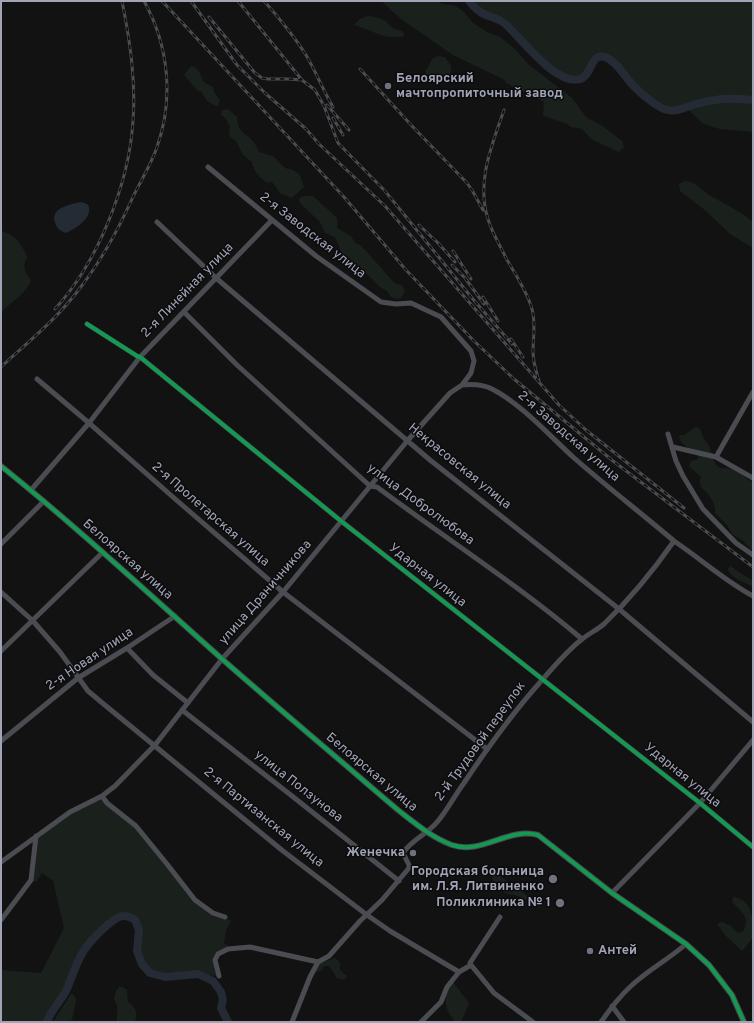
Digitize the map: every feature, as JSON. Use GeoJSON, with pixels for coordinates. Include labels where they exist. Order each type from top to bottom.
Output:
{"type":"FeatureCollection","features":[{"type":"Feature","properties":{"kind":"street","name":"2-я Заводская улица"},"geometry":{"type":"LineString","coordinates":[[208,167],[316,256],[381,302],[396,304],[411,303],[441,317],[471,351],[474,360],[471,372],[462,385]]}},
{"type":"Feature","properties":{"kind":"street","name":"2-я Линейная улица"},"geometry":{"type":"LineString","coordinates":[[31,490],[89,423],[140,357],[272,220]]}},
{"type":"Feature","properties":{"kind":"street","name":"Некрасовская улица"},"geometry":{"type":"LineString","coordinates":[[157,222],[216,278],[430,460],[619,609],[753,722]]}},
{"type":"Feature","properties":{"kind":"street","name":"улица Добролюбова"},"geometry":{"type":"LineString","coordinates":[[184,312],[237,366],[370,486],[377,487],[437,532],[548,610],[582,639]]}},
{"type":"Feature","properties":{"kind":"street","name":"Ударная улица"},"geometry":{"type":"LineString","coordinates":[[87,324],[140,357],[341,522],[700,803],[753,847]]}},
{"type":"Feature","properties":{"kind":"street","name":"2-я Пролетарская улица"},"geometry":{"type":"LineString","coordinates":[[37,379],[283,592],[487,749]]}},
{"type":"Feature","properties":{"kind":"street","name":"2-я Заводская улица"},"geometry":{"type":"LineString","coordinates":[[462,385],[475,384],[491,388],[507,399],[674,541],[688,550],[735,587],[753,596]]}},
{"type":"Feature","properties":{"kind":"street","name":"улица Драничникова"},"geometry":{"type":"LineString","coordinates":[[1,862],[70,812],[102,796],[115,786],[155,745],[222,659],[283,592],[408,440],[450,393],[462,385]]}},
{"type":"Feature","properties":{"kind":"street"},"geometry":{"type":"LineString","coordinates":[[716,457],[753,392]]}},
{"type":"Feature","properties":{"kind":"street"},"geometry":{"type":"LineString","coordinates":[[668,434],[676,461],[683,476],[703,509],[736,543],[753,555]]}},
{"type":"Feature","properties":{"kind":"street"},"geometry":{"type":"LineString","coordinates":[[673,447],[716,457],[753,478]]}},
{"type":"Feature","properties":{"kind":"street","name":"Белоярская улица"},"geometry":{"type":"LineString","coordinates":[[1,466],[44,501],[222,659],[376,792],[427,833],[462,848],[475,848],[521,833],[530,833],[538,836],[612,893],[686,944],[709,965],[732,995],[744,1022]]}},
{"type":"Feature","properties":{"kind":"street"},"geometry":{"type":"LineString","coordinates":[[1,544],[44,501]]}},
{"type":"Feature","properties":{"kind":"street","name":"2-й Трудовой переулок"},"geometry":{"type":"LineString","coordinates":[[292,1022],[310,977],[318,962],[329,956],[360,921],[368,915],[399,881],[409,868],[403,853],[412,842],[427,833],[438,820],[514,713],[542,679],[582,639],[602,625],[619,609],[654,570],[674,541]]}},
{"type":"Feature","properties":{"kind":"street"},"geometry":{"type":"LineString","coordinates":[[1,651],[102,553]]}},
{"type":"Feature","properties":{"kind":"street","name":"2-я Партизанская улица"},"geometry":{"type":"LineString","coordinates":[[1,592],[33,621],[60,652],[88,691],[283,851],[390,931],[459,972]]}},
{"type":"Feature","properties":{"kind":"street","name":"2-я Новая улица"},"geometry":{"type":"LineString","coordinates":[[1,741],[78,678],[175,616]]}},
{"type":"Feature","properties":{"kind":"street"},"geometry":{"type":"LineString","coordinates":[[127,648],[153,675],[188,703]]}},
{"type":"Feature","properties":{"kind":"street","name":"улица Ползунова"},"geometry":{"type":"LineString","coordinates":[[182,710],[399,881]]}},
{"type":"Feature","properties":{"kind":"street"},"geometry":{"type":"LineString","coordinates":[[612,893],[700,803],[753,740]]}},
{"type":"Feature","properties":{"kind":"street"},"geometry":{"type":"LineString","coordinates":[[102,796],[107,803],[136,826],[195,900],[213,914],[225,917]]}},
{"type":"Feature","properties":{"kind":"street"},"geometry":{"type":"LineString","coordinates":[[1,920],[31,880],[36,836]]}},
{"type":"Feature","properties":{"kind":"street"},"geometry":{"type":"LineString","coordinates":[[421,1022],[441,1002],[447,987],[459,972],[471,965],[470,963],[500,917]]}},
{"type":"Feature","properties":{"kind":"street"},"geometry":{"type":"LineString","coordinates":[[601,1022],[612,1006],[632,985],[659,964],[675,954],[686,944]]}},
{"type":"Feature","properties":{"kind":"street"},"geometry":{"type":"LineString","coordinates":[[219,976],[215,960],[218,954],[228,949],[250,947],[318,962]]}},
{"type":"Feature","properties":{"kind":"street"},"geometry":{"type":"LineString","coordinates":[[471,965],[494,993],[533,1022]]}},
{"type":"Feature","properties":{"kind":"street"},"geometry":{"type":"LineString","coordinates":[[612,1006],[624,1022]]}},
{"type":"Feature","properties":{"kind":"shaded area"},"geometry":{"type":"Polygon","coordinates":[[[381,1],[438,1],[442,4],[456,6],[464,12],[473,23],[489,33],[500,37],[515,49],[528,64],[572,98],[586,117],[604,127],[622,141],[624,147],[619,152],[591,139],[582,129],[570,127],[568,124],[543,116],[544,102],[506,83],[505,80],[453,55],[401,19],[381,1]]]}},
{"type":"Feature","properties":{"kind":"shaded area"},"geometry":{"type":"Polygon","coordinates":[[[476,1],[753,1],[753,132],[720,129],[702,123],[687,108],[674,111],[663,108],[633,85],[615,64],[605,57],[596,59],[587,75],[580,80],[563,76],[544,64],[504,23],[477,9],[476,1]]]}},
{"type":"Feature","properties":{"kind":"shaded area"},"geometry":{"type":"Polygon","coordinates":[[[368,16],[377,17],[383,20],[393,28],[402,31],[405,36],[385,36],[354,25],[360,19],[368,16]]]}},
{"type":"Feature","properties":{"kind":"shaded area"},"geometry":{"type":"Polygon","coordinates":[[[438,56],[445,57],[451,66],[451,74],[437,81],[430,78],[425,72],[433,58],[438,56]]]}},
{"type":"Feature","properties":{"kind":"shaded area"},"geometry":{"type":"Polygon","coordinates":[[[191,66],[198,70],[204,82],[213,87],[214,92],[220,100],[218,106],[208,101],[202,92],[197,90],[184,75],[191,66]]]}},
{"type":"Feature","properties":{"kind":"shaded area"},"geometry":{"type":"Polygon","coordinates":[[[228,109],[237,117],[238,125],[253,141],[259,152],[273,156],[285,168],[293,170],[300,175],[304,187],[292,198],[281,194],[272,182],[267,183],[262,179],[257,174],[252,162],[243,155],[236,141],[231,138],[229,133],[230,127],[226,119],[221,115],[222,110],[228,109]]]}},
{"type":"Feature","properties":{"kind":"shaded area"},"geometry":{"type":"Polygon","coordinates":[[[685,181],[695,184],[709,195],[743,214],[753,222],[753,248],[730,234],[706,211],[680,191],[679,184],[685,181]]]}},
{"type":"Feature","properties":{"kind":"shaded area"},"geometry":{"type":"Polygon","coordinates":[[[304,196],[313,196],[337,218],[337,228],[351,236],[355,243],[360,245],[367,252],[395,283],[403,286],[405,291],[401,298],[396,299],[391,297],[387,291],[381,288],[364,271],[354,266],[344,258],[335,237],[325,233],[320,222],[300,203],[299,198],[304,196]]]}},
{"type":"Feature","properties":{"kind":"shaded area"},"geometry":{"type":"Polygon","coordinates":[[[81,202],[87,204],[89,207],[88,216],[85,220],[66,233],[57,228],[54,217],[58,210],[81,202]]]}},
{"type":"Feature","properties":{"kind":"shaded area"},"geometry":{"type":"Polygon","coordinates":[[[1,231],[10,234],[23,248],[27,257],[25,269],[31,281],[28,287],[1,313],[1,231]]]}},
{"type":"Feature","properties":{"kind":"shaded area"},"geometry":{"type":"Polygon","coordinates":[[[696,427],[700,430],[704,439],[709,445],[714,462],[717,466],[720,468],[732,469],[753,482],[753,551],[742,540],[733,535],[727,525],[715,513],[712,500],[700,485],[701,477],[689,466],[691,461],[696,460],[699,457],[684,445],[679,435],[684,435],[696,427]]]}},
{"type":"Feature","properties":{"kind":"shaded area"},"geometry":{"type":"Polygon","coordinates":[[[730,566],[753,581],[753,587],[732,575],[728,569],[730,566]]]}},
{"type":"Feature","properties":{"kind":"shaded area"},"geometry":{"type":"Polygon","coordinates":[[[102,796],[129,819],[195,900],[231,921],[226,930],[224,943],[229,947],[215,960],[219,976],[197,974],[162,976],[154,974],[142,963],[138,953],[138,930],[135,920],[130,917],[119,917],[96,936],[83,952],[66,991],[47,1022],[1,1022],[1,970],[41,973],[64,928],[53,881],[42,873],[36,882],[31,880],[36,836],[56,821],[102,796]]]}},
{"type":"Feature","properties":{"kind":"shaded area"},"geometry":{"type":"Polygon","coordinates":[[[503,870],[499,875],[529,897],[526,900],[518,896],[505,893],[502,891],[501,887],[494,882],[492,878],[496,871],[503,870]]]}},
{"type":"Feature","properties":{"kind":"shaded area"},"geometry":{"type":"Polygon","coordinates":[[[733,897],[745,902],[749,907],[753,924],[753,938],[742,951],[726,936],[717,924],[722,922],[731,926],[738,933],[743,931],[746,922],[745,918],[742,912],[732,902],[733,897]]]}},
{"type":"Feature","properties":{"kind":"shaded area"},"geometry":{"type":"Polygon","coordinates":[[[335,958],[340,962],[340,970],[347,976],[344,980],[336,978],[329,966],[324,966],[321,971],[315,972],[320,963],[335,958]]]}},
{"type":"Feature","properties":{"kind":"shaded area"},"geometry":{"type":"Polygon","coordinates":[[[453,982],[469,1003],[461,1022],[453,1022],[454,1020],[446,1006],[447,991],[453,982]]]}},
{"type":"Feature","properties":{"kind":"shaded area"},"geometry":{"type":"Polygon","coordinates":[[[119,987],[123,987],[127,990],[128,1002],[136,1010],[135,1022],[114,1022],[117,1020],[117,1005],[114,999],[116,991],[119,987]]]}},
{"type":"Feature","properties":{"kind":"shaded area"},"geometry":{"type":"Polygon","coordinates":[[[71,994],[75,996],[76,1001],[72,1020],[65,1022],[53,1022],[71,994]]]}},
{"type":"Feature","properties":{"kind":"waterway"},"geometry":{"type":"LineString","coordinates":[[469,1],[482,13],[504,23],[549,68],[570,79],[580,79],[584,77],[596,58],[605,57],[616,65],[642,94],[664,109],[676,110],[704,102],[723,99],[753,100]]}},
{"type":"Feature","properties":{"kind":"waterway"},"geometry":{"type":"LineString","coordinates":[[47,1022],[66,991],[83,952],[96,936],[108,925],[119,917],[124,916],[135,920],[139,930],[137,951],[142,964],[150,973],[165,977],[198,974],[213,981],[221,992],[223,1000],[221,1008],[228,1022]]}},
{"type":"Feature","properties":{"kind":"railway"},"geometry":{"type":"LineString","coordinates":[[55,309],[71,290],[85,269],[98,245],[109,221],[125,170],[133,121],[134,91],[130,46],[122,1]]}},
{"type":"Feature","properties":{"kind":"railway"},"geometry":{"type":"LineString","coordinates":[[1,367],[52,320],[88,278],[115,234],[155,154],[166,110],[166,73],[164,54],[159,36],[144,1]]}},
{"type":"Feature","properties":{"kind":"railway"},"geometry":{"type":"LineString","coordinates":[[162,1],[344,197],[406,270],[473,340],[514,379],[613,461],[753,567]]}},
{"type":"Feature","properties":{"kind":"railway"},"geometry":{"type":"LineString","coordinates":[[191,1],[237,65],[265,93],[306,129],[319,144],[385,206],[559,405],[586,430],[684,508]]}},
{"type":"Feature","properties":{"kind":"railway"},"geometry":{"type":"LineString","coordinates":[[238,1],[302,80]]}},
{"type":"Feature","properties":{"kind":"railway"},"geometry":{"type":"LineString","coordinates":[[264,1],[286,27],[306,55],[333,107]]}},
{"type":"Feature","properties":{"kind":"railway"},"geometry":{"type":"LineString","coordinates":[[209,17],[255,73],[262,78],[302,80],[315,90],[324,106],[338,143],[385,191],[472,298],[512,344]]}},
{"type":"Feature","properties":{"kind":"railway"},"geometry":{"type":"LineString","coordinates":[[360,69],[467,183],[483,210]]}},
{"type":"Feature","properties":{"kind":"railway"},"geometry":{"type":"LineString","coordinates":[[327,105],[349,130]]}},
{"type":"Feature","properties":{"kind":"railway"},"geometry":{"type":"LineString","coordinates":[[504,110],[490,150],[487,164],[484,191],[485,205],[488,219],[494,234],[530,302],[534,325],[533,356],[539,381]]}},
{"type":"Feature","properties":{"kind":"railway"},"geometry":{"type":"LineString","coordinates":[[333,118],[343,135]]}},
{"type":"Feature","properties":{"kind":"railway"},"geometry":{"type":"LineString","coordinates":[[419,225],[455,262]]}},
{"type":"Feature","properties":{"kind":"railway"},"geometry":{"type":"LineString","coordinates":[[453,251],[471,279]]}},
{"type":"Feature","properties":{"kind":"railway"},"geometry":{"type":"LineString","coordinates":[[452,265],[465,278],[484,304]]}},
{"type":"Feature","properties":{"kind":"railway"},"geometry":{"type":"LineString","coordinates":[[483,297],[498,321]]}},
{"type":"Feature","properties":{"kind":"railway"},"geometry":{"type":"LineString","coordinates":[[511,339],[523,357]]}},
{"type":"Feature","properties":{"kind":"cycle path"},"geometry":{"type":"LineString","coordinates":[[87,324],[140,357],[341,521],[700,803],[753,847]]}},
{"type":"Feature","properties":{"kind":"cycle path"},"geometry":{"type":"LineString","coordinates":[[1,466],[85,537],[259,692],[417,825],[444,842],[463,847],[474,847],[516,835],[538,835],[612,893],[686,944],[709,965],[732,995],[744,1022]]}},
{"type":"Feature","properties":{"kind":"place","name":"Белоярский мачтопропиточный завод"},"geometry":{"type":"Point","coordinates":[388,86]}},
{"type":"Feature","properties":{"kind":"place","name":"Женечка"},"geometry":{"type":"Point","coordinates":[413,853]}},
{"type":"Feature","properties":{"kind":"place","name":"Городская больница им. Л.Я. Литвиненко"},"geometry":{"type":"Point","coordinates":[553,879]}},
{"type":"Feature","properties":{"kind":"place","name":"Поликлиника № 1"},"geometry":{"type":"Point","coordinates":[560,903]}},
{"type":"Feature","properties":{"kind":"place","name":"Антей"},"geometry":{"type":"Point","coordinates":[590,951]}}]}
